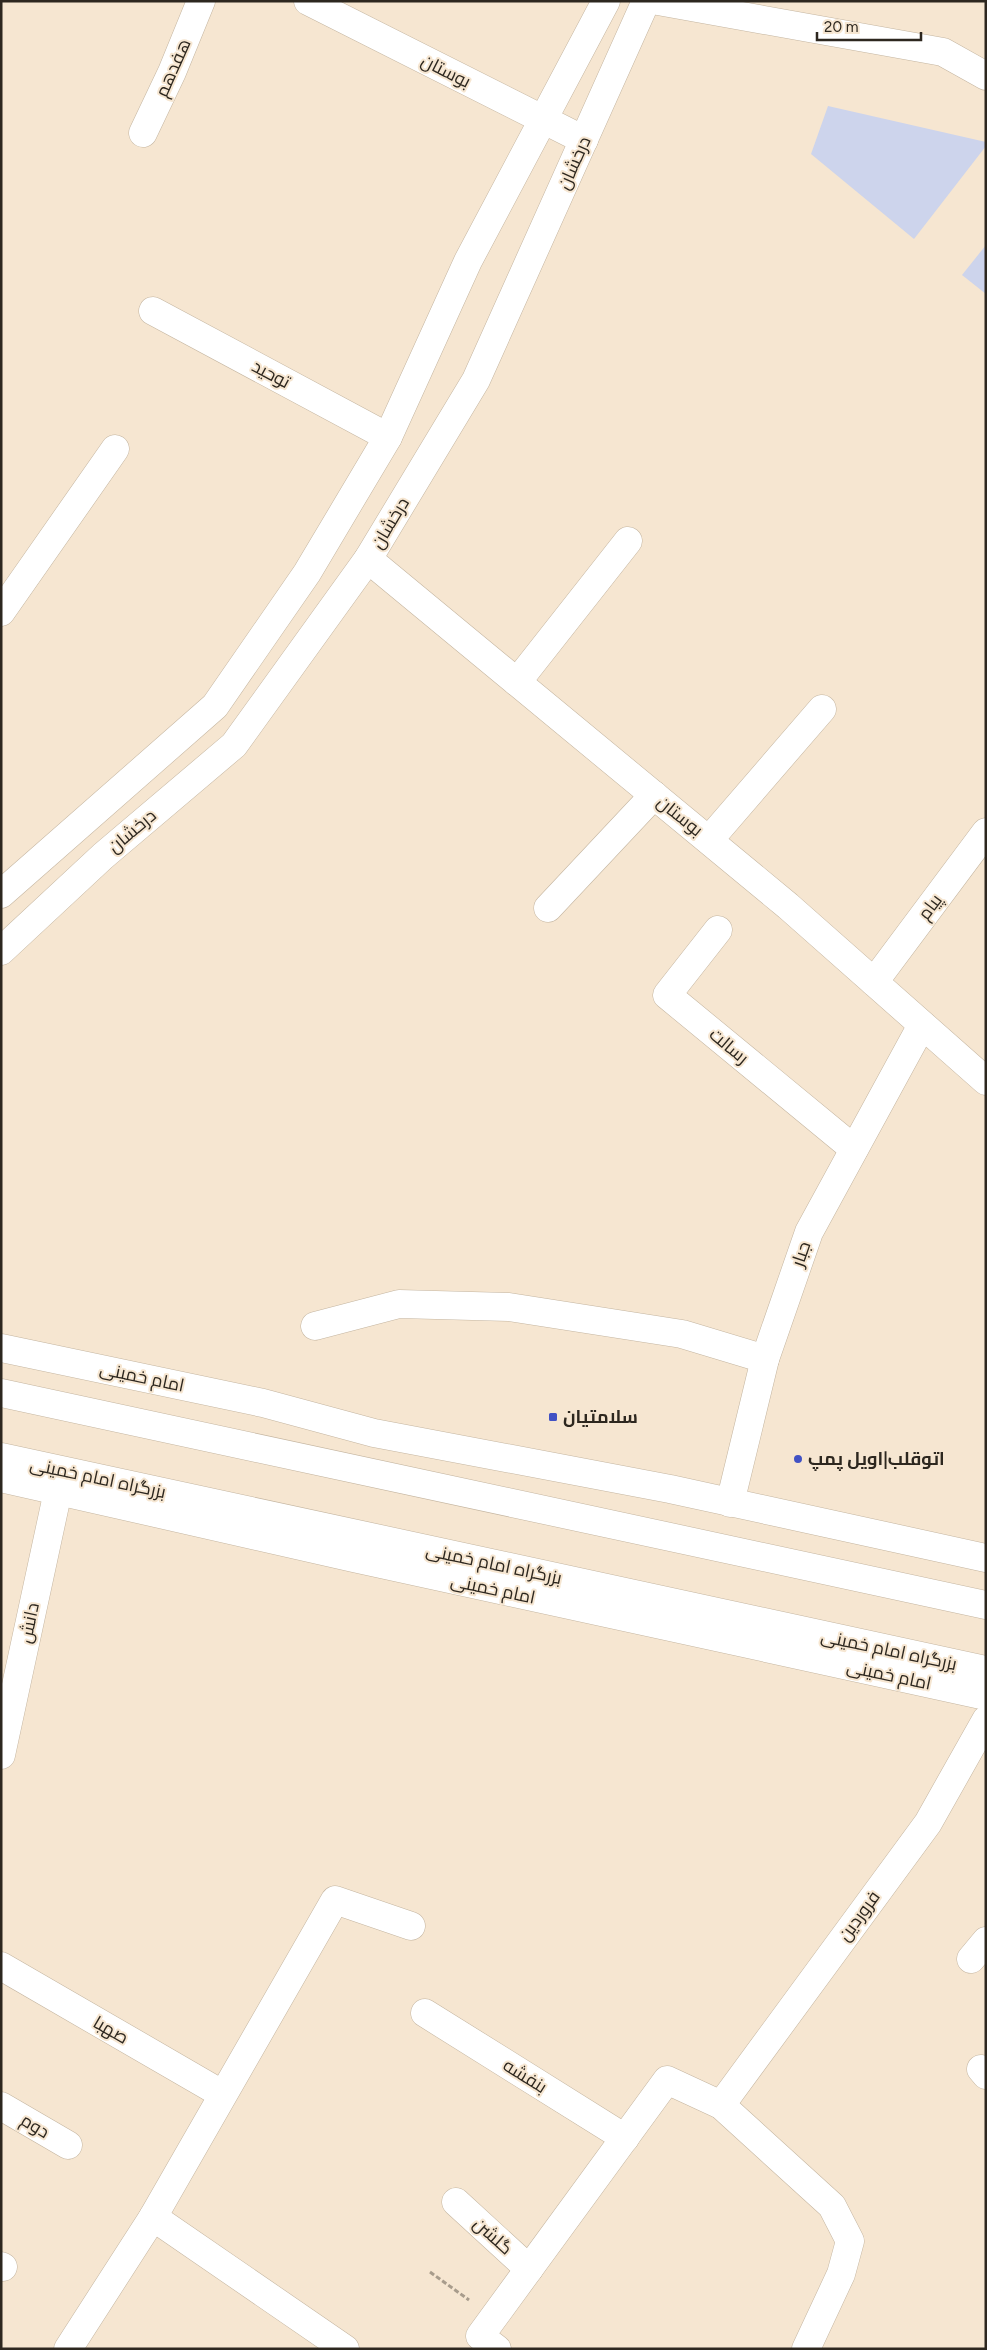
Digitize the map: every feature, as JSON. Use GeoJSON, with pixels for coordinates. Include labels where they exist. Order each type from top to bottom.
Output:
{"type":"FeatureCollection","features":[{"type":"Feature","properties":{"kind":"main road","name":"هفدهم"},"geometry":{"type":"LineString","coordinates":[[143,133],[172,72],[202,1]]}},
{"type":"Feature","properties":{"kind":"main road","name":"بوستان"},"geometry":{"type":"LineString","coordinates":[[308,1],[584,140]]}},
{"type":"Feature","properties":{"kind":"main road"},"geometry":{"type":"LineString","coordinates":[[1,894],[215,706],[307,573],[388,437],[468,261],[606,1]]}},
{"type":"Feature","properties":{"kind":"main road","name":"درخشان"},"geometry":{"type":"LineString","coordinates":[[1,951],[103,856],[234,745],[368,559],[476,380],[646,1]]}},
{"type":"Feature","properties":{"kind":"main road"},"geometry":{"type":"LineString","coordinates":[[658,1],[943,52],[986,76]]}},
{"type":"Feature","properties":{"kind":"main road","name":"توحید"},"geometry":{"type":"LineString","coordinates":[[153,310],[388,437]]}},
{"type":"Feature","properties":{"kind":"main road"},"geometry":{"type":"LineString","coordinates":[[1,612],[115,449]]}},
{"type":"Feature","properties":{"kind":"main road"},"geometry":{"type":"LineString","coordinates":[[517,682],[628,541]]}},
{"type":"Feature","properties":{"kind":"main road","name":"بوستان"},"geometry":{"type":"LineString","coordinates":[[368,559],[788,906],[986,1081]]}},
{"type":"Feature","properties":{"kind":"main road"},"geometry":{"type":"LineString","coordinates":[[709,840],[822,709]]}},
{"type":"Feature","properties":{"kind":"main road"},"geometry":{"type":"LineString","coordinates":[[548,908],[654,795]]}},
{"type":"Feature","properties":{"kind":"main road","name":"پیام"},"geometry":{"type":"LineString","coordinates":[[874,982],[986,832]]}},
{"type":"Feature","properties":{"kind":"main road","name":"رسالت"},"geometry":{"type":"LineString","coordinates":[[718,930],[667,995],[854,1149]]}},
{"type":"Feature","properties":{"kind":"main road","name":"جبار"},"geometry":{"type":"LineString","coordinates":[[730,1503],[765,1359],[809,1232],[922,1025]]}},
{"type":"Feature","properties":{"kind":"main road"},"geometry":{"type":"LineString","coordinates":[[315,1326],[399,1304],[509,1307],[682,1334],[765,1359]]}},
{"type":"Feature","properties":{"kind":"main road","name":"امام خمینی"},"geometry":{"type":"LineString","coordinates":[[1,1348],[263,1403],[374,1433],[730,1503],[986,1558]]}},
{"type":"Feature","properties":{"kind":"main road"},"geometry":{"type":"LineString","coordinates":[[1,1393],[986,1605]]}},
{"type":"Feature","properties":{"kind":"main road","name":"بزرگراه امام خمینی"},"geometry":{"type":"LineString","coordinates":[[1,1457],[986,1670]]}},
{"type":"Feature","properties":{"kind":"main road","name":"امام خمینی"},"geometry":{"type":"LineString","coordinates":[[1,1478],[363,1560],[986,1696]]}},
{"type":"Feature","properties":{"kind":"main road","name":"دانش"},"geometry":{"type":"LineString","coordinates":[[1,1755],[58,1491]]}},
{"type":"Feature","properties":{"kind":"main road","name":"فروردین"},"geometry":{"type":"LineString","coordinates":[[721,2105],[928,1823],[986,1720]]}},
{"type":"Feature","properties":{"kind":"main road"},"geometry":{"type":"LineString","coordinates":[[68,2349],[153,2217],[335,1900],[411,1926]]}},
{"type":"Feature","properties":{"kind":"main road","name":"صهبا"},"geometry":{"type":"LineString","coordinates":[[1,1966],[222,2094]]}},
{"type":"Feature","properties":{"kind":"main road","name":"بنفشه"},"geometry":{"type":"LineString","coordinates":[[425,2013],[625,2138]]}},
{"type":"Feature","properties":{"kind":"main road"},"geometry":{"type":"LineString","coordinates":[[497,2349],[480,2336],[667,2080],[721,2105],[832,2206],[850,2241],[841,2274],[806,2349]]}},
{"type":"Feature","properties":{"kind":"main road","name":"دوم"},"geometry":{"type":"LineString","coordinates":[[1,2106],[68,2145]]}},
{"type":"Feature","properties":{"kind":"main road","name":"گلشن"},"geometry":{"type":"LineString","coordinates":[[456,2202],[529,2269]]}},
{"type":"Feature","properties":{"kind":"main road"},"geometry":{"type":"LineString","coordinates":[[153,2217],[345,2349]]}},
{"type":"Feature","properties":{"kind":"path"},"geometry":{"type":"LineString","coordinates":[[430,2272],[494,2317]]}},
{"type":"Feature","properties":{"kind":"building"},"geometry":{"type":"Polygon","coordinates":[[[828,106],[986,142],[986,146],[914,239],[811,154],[828,106]]]}},
{"type":"Feature","properties":{"kind":"building"},"geometry":{"type":"Polygon","coordinates":[[[986,245],[986,294],[962,275],[986,245]]]}},
{"type":"Feature","properties":{"kind":"place","name":"سلامتیان"},"geometry":{"type":"Point","coordinates":[553,1417]}},
{"type":"Feature","properties":{"kind":"place","name":"اتوقلب|اویل پمپ"},"geometry":{"type":"Point","coordinates":[798,1459]}}]}
